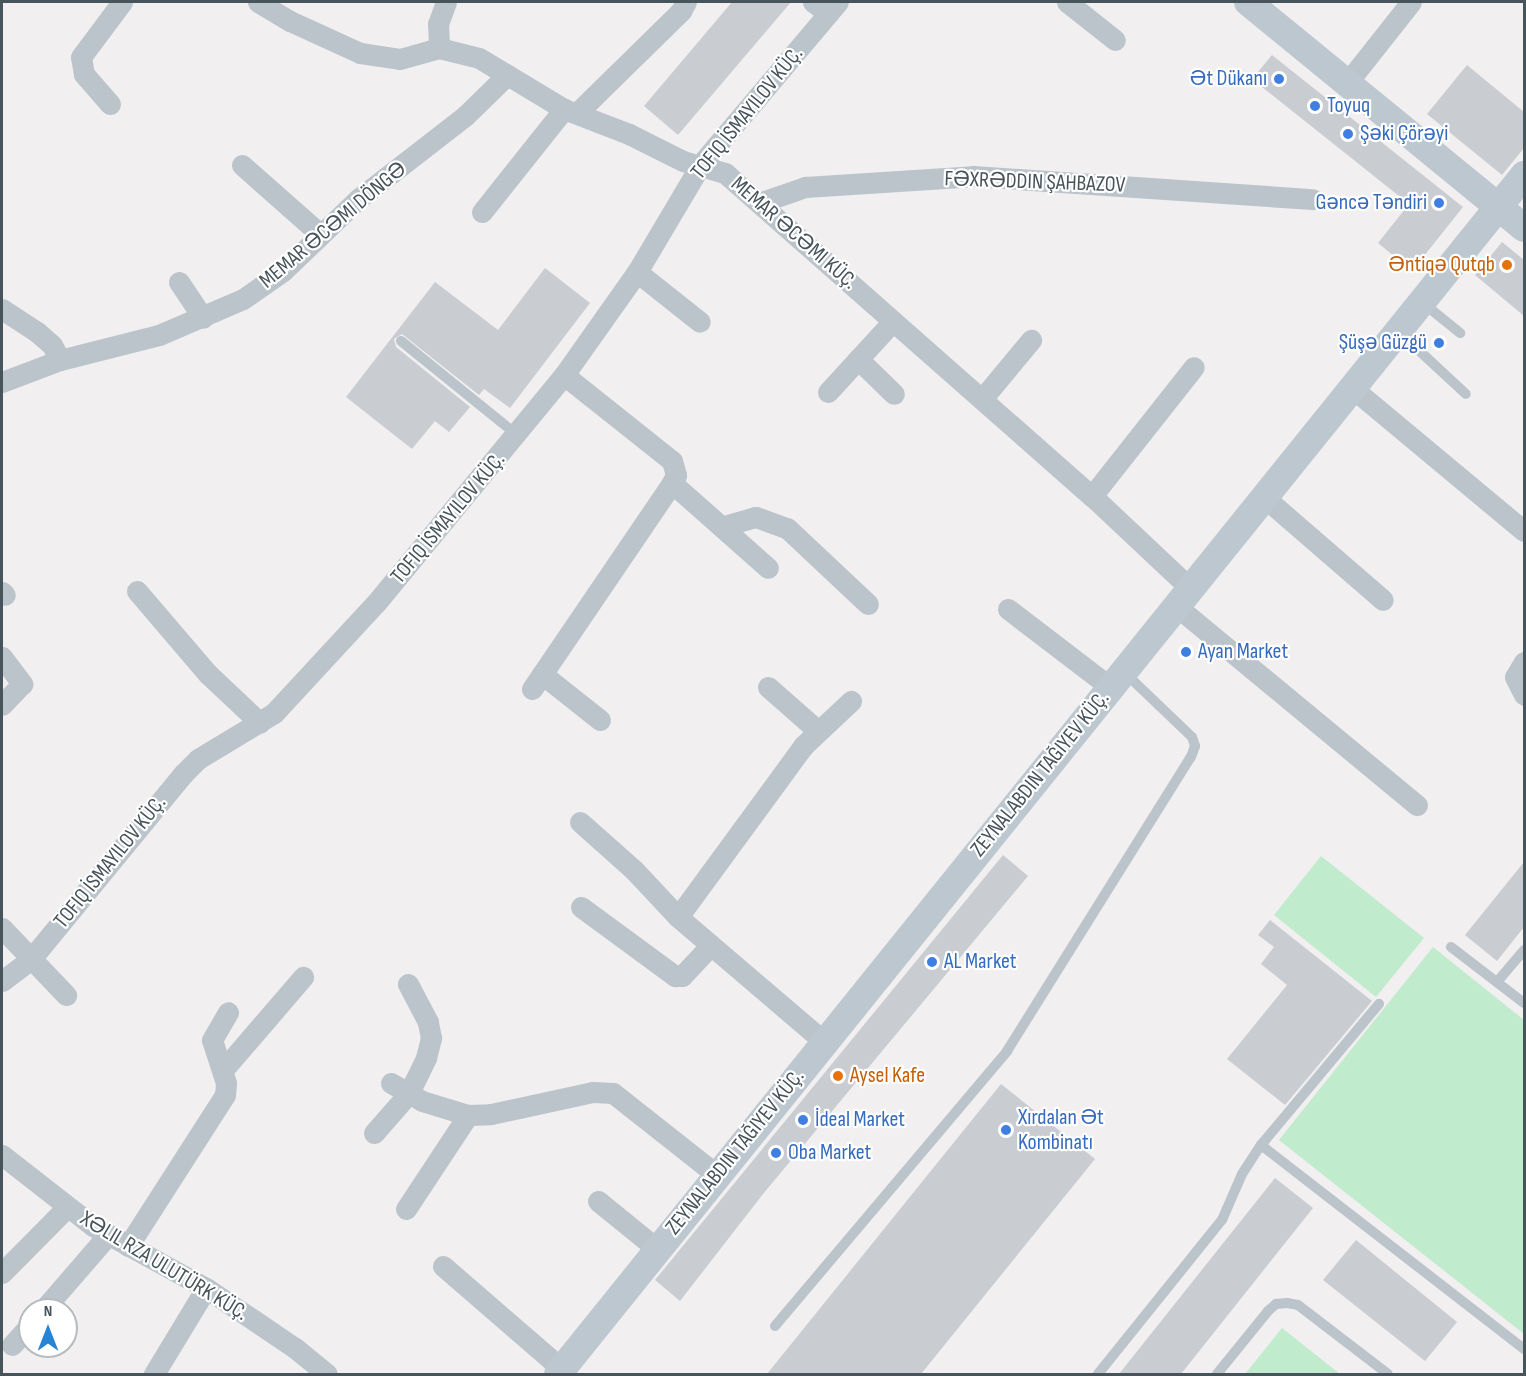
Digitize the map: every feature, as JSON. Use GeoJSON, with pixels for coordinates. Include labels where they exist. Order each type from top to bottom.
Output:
{"type":"FeatureCollection","features":[{"type":"Feature","properties":{"kind":"street"},"geometry":{"type":"LineString","coordinates":[[110,104],[84,74],[81,57],[122,2]]}},
{"type":"Feature","properties":{"kind":"street","name":"MEMAR ƏCƏMI KÜÇ."},"geometry":{"type":"LineString","coordinates":[[258,2],[307,29],[376,57],[400,59],[439,48],[479,58],[571,111],[662,153],[725,173],[762,202],[1092,496],[1182,596],[1417,805]]}},
{"type":"Feature","properties":{"kind":"street"},"geometry":{"type":"LineString","coordinates":[[439,48],[438,24],[446,2]]}},
{"type":"Feature","properties":{"kind":"street"},"geometry":{"type":"LineString","coordinates":[[482,212],[571,111],[681,11],[686,2]]}},
{"type":"Feature","properties":{"kind":"street"},"geometry":{"type":"LineString","coordinates":[[1067,2],[1115,40]]}},
{"type":"Feature","properties":{"kind":"street"},"geometry":{"type":"LineString","coordinates":[[1248,2],[1524,228]]}},
{"type":"Feature","properties":{"kind":"street"},"geometry":{"type":"LineString","coordinates":[[1347,83],[1411,2]]}},
{"type":"Feature","properties":{"kind":"street"},"geometry":{"type":"LineString","coordinates":[[2,981],[31,959],[183,774],[204,755],[260,723],[376,603],[517,436],[564,375],[637,272],[701,164],[826,5]]}},
{"type":"Feature","properties":{"kind":"street","name":"MEMAR ƏCƏMI DÖNGƏ"},"geometry":{"type":"LineString","coordinates":[[2,382],[60,360],[159,335],[203,318],[261,287],[320,234],[478,105],[507,75]]}},
{"type":"Feature","properties":{"kind":"street"},"geometry":{"type":"LineString","coordinates":[[242,165],[320,234]]}},
{"type":"Feature","properties":{"kind":"street"},"geometry":{"type":"LineString","coordinates":[[443,1266],[563,1373],[657,1249],[823,1041],[1524,175]]}},
{"type":"Feature","properties":{"kind":"street","name":"FƏXRƏDDIN ŞAHBAZOV"},"geometry":{"type":"LineString","coordinates":[[762,202],[805,187],[973,176],[1312,199]]}},
{"type":"Feature","properties":{"kind":"street"},"geometry":{"type":"LineString","coordinates":[[637,272],[700,322]]}},
{"type":"Feature","properties":{"kind":"street"},"geometry":{"type":"LineString","coordinates":[[179,282],[203,318]]}},
{"type":"Feature","properties":{"kind":"street"},"geometry":{"type":"LineString","coordinates":[[2,309],[52,345],[60,360]]}},
{"type":"Feature","properties":{"kind":"street"},"geometry":{"type":"LineString","coordinates":[[828,392],[893,321]]}},
{"type":"Feature","properties":{"kind":"street"},"geometry":{"type":"LineString","coordinates":[[982,399],[1031,340]]}},
{"type":"Feature","properties":{"kind":"street"},"geometry":{"type":"LineString","coordinates":[[858,359],[894,394]]}},
{"type":"Feature","properties":{"kind":"street"},"geometry":{"type":"LineString","coordinates":[[1092,496],[1194,367]]}},
{"type":"Feature","properties":{"kind":"street"},"geometry":{"type":"LineString","coordinates":[[564,375],[672,461],[676,475],[537,681],[600,720]]}},
{"type":"Feature","properties":{"kind":"street"},"geometry":{"type":"LineString","coordinates":[[1351,387],[1524,531]]}},
{"type":"Feature","properties":{"kind":"street"},"geometry":{"type":"LineString","coordinates":[[672,483],[724,526],[768,568]]}},
{"type":"Feature","properties":{"kind":"street"},"geometry":{"type":"LineString","coordinates":[[1264,497],[1383,600]]}},
{"type":"Feature","properties":{"kind":"street"},"geometry":{"type":"LineString","coordinates":[[724,526],[756,517],[787,528],[868,604]]}},
{"type":"Feature","properties":{"kind":"street"},"geometry":{"type":"LineString","coordinates":[[137,591],[208,674],[260,723]]}},
{"type":"Feature","properties":{"kind":"street"},"geometry":{"type":"LineString","coordinates":[[1008,609],[1116,679]]}},
{"type":"Feature","properties":{"kind":"street"},"geometry":{"type":"LineString","coordinates":[[2,657],[22,684],[2,705]]}},
{"type":"Feature","properties":{"kind":"street"},"geometry":{"type":"LineString","coordinates":[[1524,662],[1515,677],[1524,695]]}},
{"type":"Feature","properties":{"kind":"street"},"geometry":{"type":"LineString","coordinates":[[768,687],[817,730]]}},
{"type":"Feature","properties":{"kind":"street"},"geometry":{"type":"LineString","coordinates":[[678,917],[817,730],[851,701]]}},
{"type":"Feature","properties":{"kind":"street"},"geometry":{"type":"LineString","coordinates":[[580,822],[634,870],[678,917],[823,1041]]}},
{"type":"Feature","properties":{"kind":"street"},"geometry":{"type":"LineString","coordinates":[[581,907],[675,976],[682,976],[711,945]]}},
{"type":"Feature","properties":{"kind":"street"},"geometry":{"type":"LineString","coordinates":[[2,928],[66,995]]}},
{"type":"Feature","properties":{"kind":"street"},"geometry":{"type":"LineString","coordinates":[[223,1070],[303,977]]}},
{"type":"Feature","properties":{"kind":"street"},"geometry":{"type":"LineString","coordinates":[[374,1133],[409,1093],[426,1058],[430,1038],[421,1003],[408,984]]}},
{"type":"Feature","properties":{"kind":"street"},"geometry":{"type":"LineString","coordinates":[[128,1246],[196,1135],[225,1095],[223,1070],[213,1040],[228,1012]]}},
{"type":"Feature","properties":{"kind":"street"},"geometry":{"type":"LineString","coordinates":[[391,1083],[409,1093],[468,1115],[491,1114],[593,1092],[613,1093],[717,1175]]}},
{"type":"Feature","properties":{"kind":"street"},"geometry":{"type":"LineString","coordinates":[[406,1209],[468,1115]]}},
{"type":"Feature","properties":{"kind":"street","name":"XƏLIL RZA ULUTÜRK KÜÇ."},"geometry":{"type":"LineString","coordinates":[[2,1155],[67,1207],[108,1235],[206,1288],[295,1348],[327,1374]]}},
{"type":"Feature","properties":{"kind":"street"},"geometry":{"type":"LineString","coordinates":[[598,1201],[657,1249]]}},
{"type":"Feature","properties":{"kind":"street"},"geometry":{"type":"LineString","coordinates":[[2,1273],[67,1207]]}},
{"type":"Feature","properties":{"kind":"street"},"geometry":{"type":"LineString","coordinates":[[53,1298],[108,1235]]}},
{"type":"Feature","properties":{"kind":"street"},"geometry":{"type":"LineString","coordinates":[[154,1374],[206,1288]]}},
{"type":"Feature","properties":{"kind":"street"},"geometry":{"type":"LineString","coordinates":[[12,1345],[18,1338]]}},
{"type":"Feature","properties":{"kind":"lane"},"geometry":{"type":"LineString","coordinates":[[1420,301],[1460,333]]}},
{"type":"Feature","properties":{"kind":"lane"},"geometry":{"type":"LineString","coordinates":[[1397,330],[1466,394]]}},
{"type":"Feature","properties":{"kind":"lane"},"geometry":{"type":"LineString","coordinates":[[401,341],[517,436]]}},
{"type":"Feature","properties":{"kind":"lane"},"geometry":{"type":"LineString","coordinates":[[774,1326],[1007,1051],[1191,757],[1192,737],[1116,679]]}},
{"type":"Feature","properties":{"kind":"lane"},"geometry":{"type":"LineString","coordinates":[[1451,947],[1524,1003]]}},
{"type":"Feature","properties":{"kind":"lane"},"geometry":{"type":"LineString","coordinates":[[1497,982],[1524,950]]}},
{"type":"Feature","properties":{"kind":"lane"},"geometry":{"type":"LineString","coordinates":[[1098,1374],[1222,1220],[1242,1174],[1261,1145],[1379,1004]]}},
{"type":"Feature","properties":{"kind":"lane"},"geometry":{"type":"LineString","coordinates":[[1261,1145],[1524,1349]]}},
{"type":"Feature","properties":{"kind":"lane"},"geometry":{"type":"LineString","coordinates":[[1217,1374],[1268,1311],[1276,1304],[1287,1303],[1298,1305],[1388,1374]]}},
{"type":"Feature","properties":{"kind":"green space"},"geometry":{"type":"Polygon","coordinates":[[[1321,856],[1424,938],[1376,997],[1274,915],[1321,856]]]}},
{"type":"Feature","properties":{"kind":"green space"},"geometry":{"type":"Polygon","coordinates":[[[1433,947],[1524,1020],[1524,1334],[1279,1140],[1433,947]]]}},
{"type":"Feature","properties":{"kind":"green space"},"geometry":{"type":"Polygon","coordinates":[[[1282,1328],[1340,1374],[1245,1374],[1282,1328]]]}},
{"type":"Feature","properties":{"kind":"building"},"geometry":{"type":"Polygon","coordinates":[[[732,2],[791,2],[678,135],[644,106],[732,2]]]}},
{"type":"Feature","properties":{"kind":"building"},"geometry":{"type":"Polygon","coordinates":[[[1272,55],[1463,207],[1412,271],[1378,243],[1409,204],[1252,79],[1272,55]]]}},
{"type":"Feature","properties":{"kind":"building"},"geometry":{"type":"Polygon","coordinates":[[[1467,65],[1524,112],[1524,148],[1502,175],[1427,114],[1467,65]]]}},
{"type":"Feature","properties":{"kind":"building"},"geometry":{"type":"Polygon","coordinates":[[[1502,242],[1524,260],[1524,316],[1475,275],[1502,242]]]}},
{"type":"Feature","properties":{"kind":"building"},"geometry":{"type":"Polygon","coordinates":[[[545,268],[590,303],[510,408],[484,389],[479,395],[402,334],[394,339],[396,347],[470,407],[449,432],[435,421],[412,449],[346,397],[435,282],[498,330],[545,268]]]}},
{"type":"Feature","properties":{"kind":"building"},"geometry":{"type":"Polygon","coordinates":[[[1003,855],[1028,876],[763,1194],[680,1301],[655,1280],[1003,855]]]}},
{"type":"Feature","properties":{"kind":"building"},"geometry":{"type":"Polygon","coordinates":[[[1524,862],[1524,927],[1497,961],[1465,935],[1524,862]]]}},
{"type":"Feature","properties":{"kind":"building"},"geometry":{"type":"Polygon","coordinates":[[[1270,920],[1372,1001],[1285,1105],[1227,1059],[1287,985],[1261,964],[1274,947],[1258,935],[1270,920]]]}},
{"type":"Feature","properties":{"kind":"building"},"geometry":{"type":"Polygon","coordinates":[[[1001,1084],[1095,1159],[921,1374],[767,1374],[1001,1084]]]}},
{"type":"Feature","properties":{"kind":"building"},"geometry":{"type":"Polygon","coordinates":[[[1275,1178],[1313,1208],[1181,1374],[1119,1374],[1275,1178]]]}},
{"type":"Feature","properties":{"kind":"building"},"geometry":{"type":"Polygon","coordinates":[[[1356,1240],[1457,1322],[1425,1361],[1323,1280],[1356,1240]]]}},
{"type":"Feature","properties":{"kind":"place","name":"Ət Dükanı"},"geometry":{"type":"Point","coordinates":[1279,79]}},
{"type":"Feature","properties":{"kind":"place","name":"Toyuq"},"geometry":{"type":"Point","coordinates":[1315,106]}},
{"type":"Feature","properties":{"kind":"place","name":"Şəki Çörəyi"},"geometry":{"type":"Point","coordinates":[1348,134]}},
{"type":"Feature","properties":{"kind":"place","name":"Gəncə Təndiri"},"geometry":{"type":"Point","coordinates":[1439,203]}},
{"type":"Feature","properties":{"kind":"place","name":"Əntiqə Qutqb"},"geometry":{"type":"Point","coordinates":[1507,265]}},
{"type":"Feature","properties":{"kind":"place","name":"Şüşə Güzgü"},"geometry":{"type":"Point","coordinates":[1439,343]}},
{"type":"Feature","properties":{"kind":"place","name":"Ayan Market"},"geometry":{"type":"Point","coordinates":[1186,652]}},
{"type":"Feature","properties":{"kind":"place","name":"AL Market"},"geometry":{"type":"Point","coordinates":[932,962]}},
{"type":"Feature","properties":{"kind":"place","name":"Aysel Kafe"},"geometry":{"type":"Point","coordinates":[838,1076]}},
{"type":"Feature","properties":{"kind":"place","name":"İdeal Market"},"geometry":{"type":"Point","coordinates":[803,1120]}},
{"type":"Feature","properties":{"kind":"place","name":"Xırdalan Ət Kombinatı"},"geometry":{"type":"Point","coordinates":[1006,1130]}},
{"type":"Feature","properties":{"kind":"place","name":"Oba Market"},"geometry":{"type":"Point","coordinates":[776,1153]}}]}
